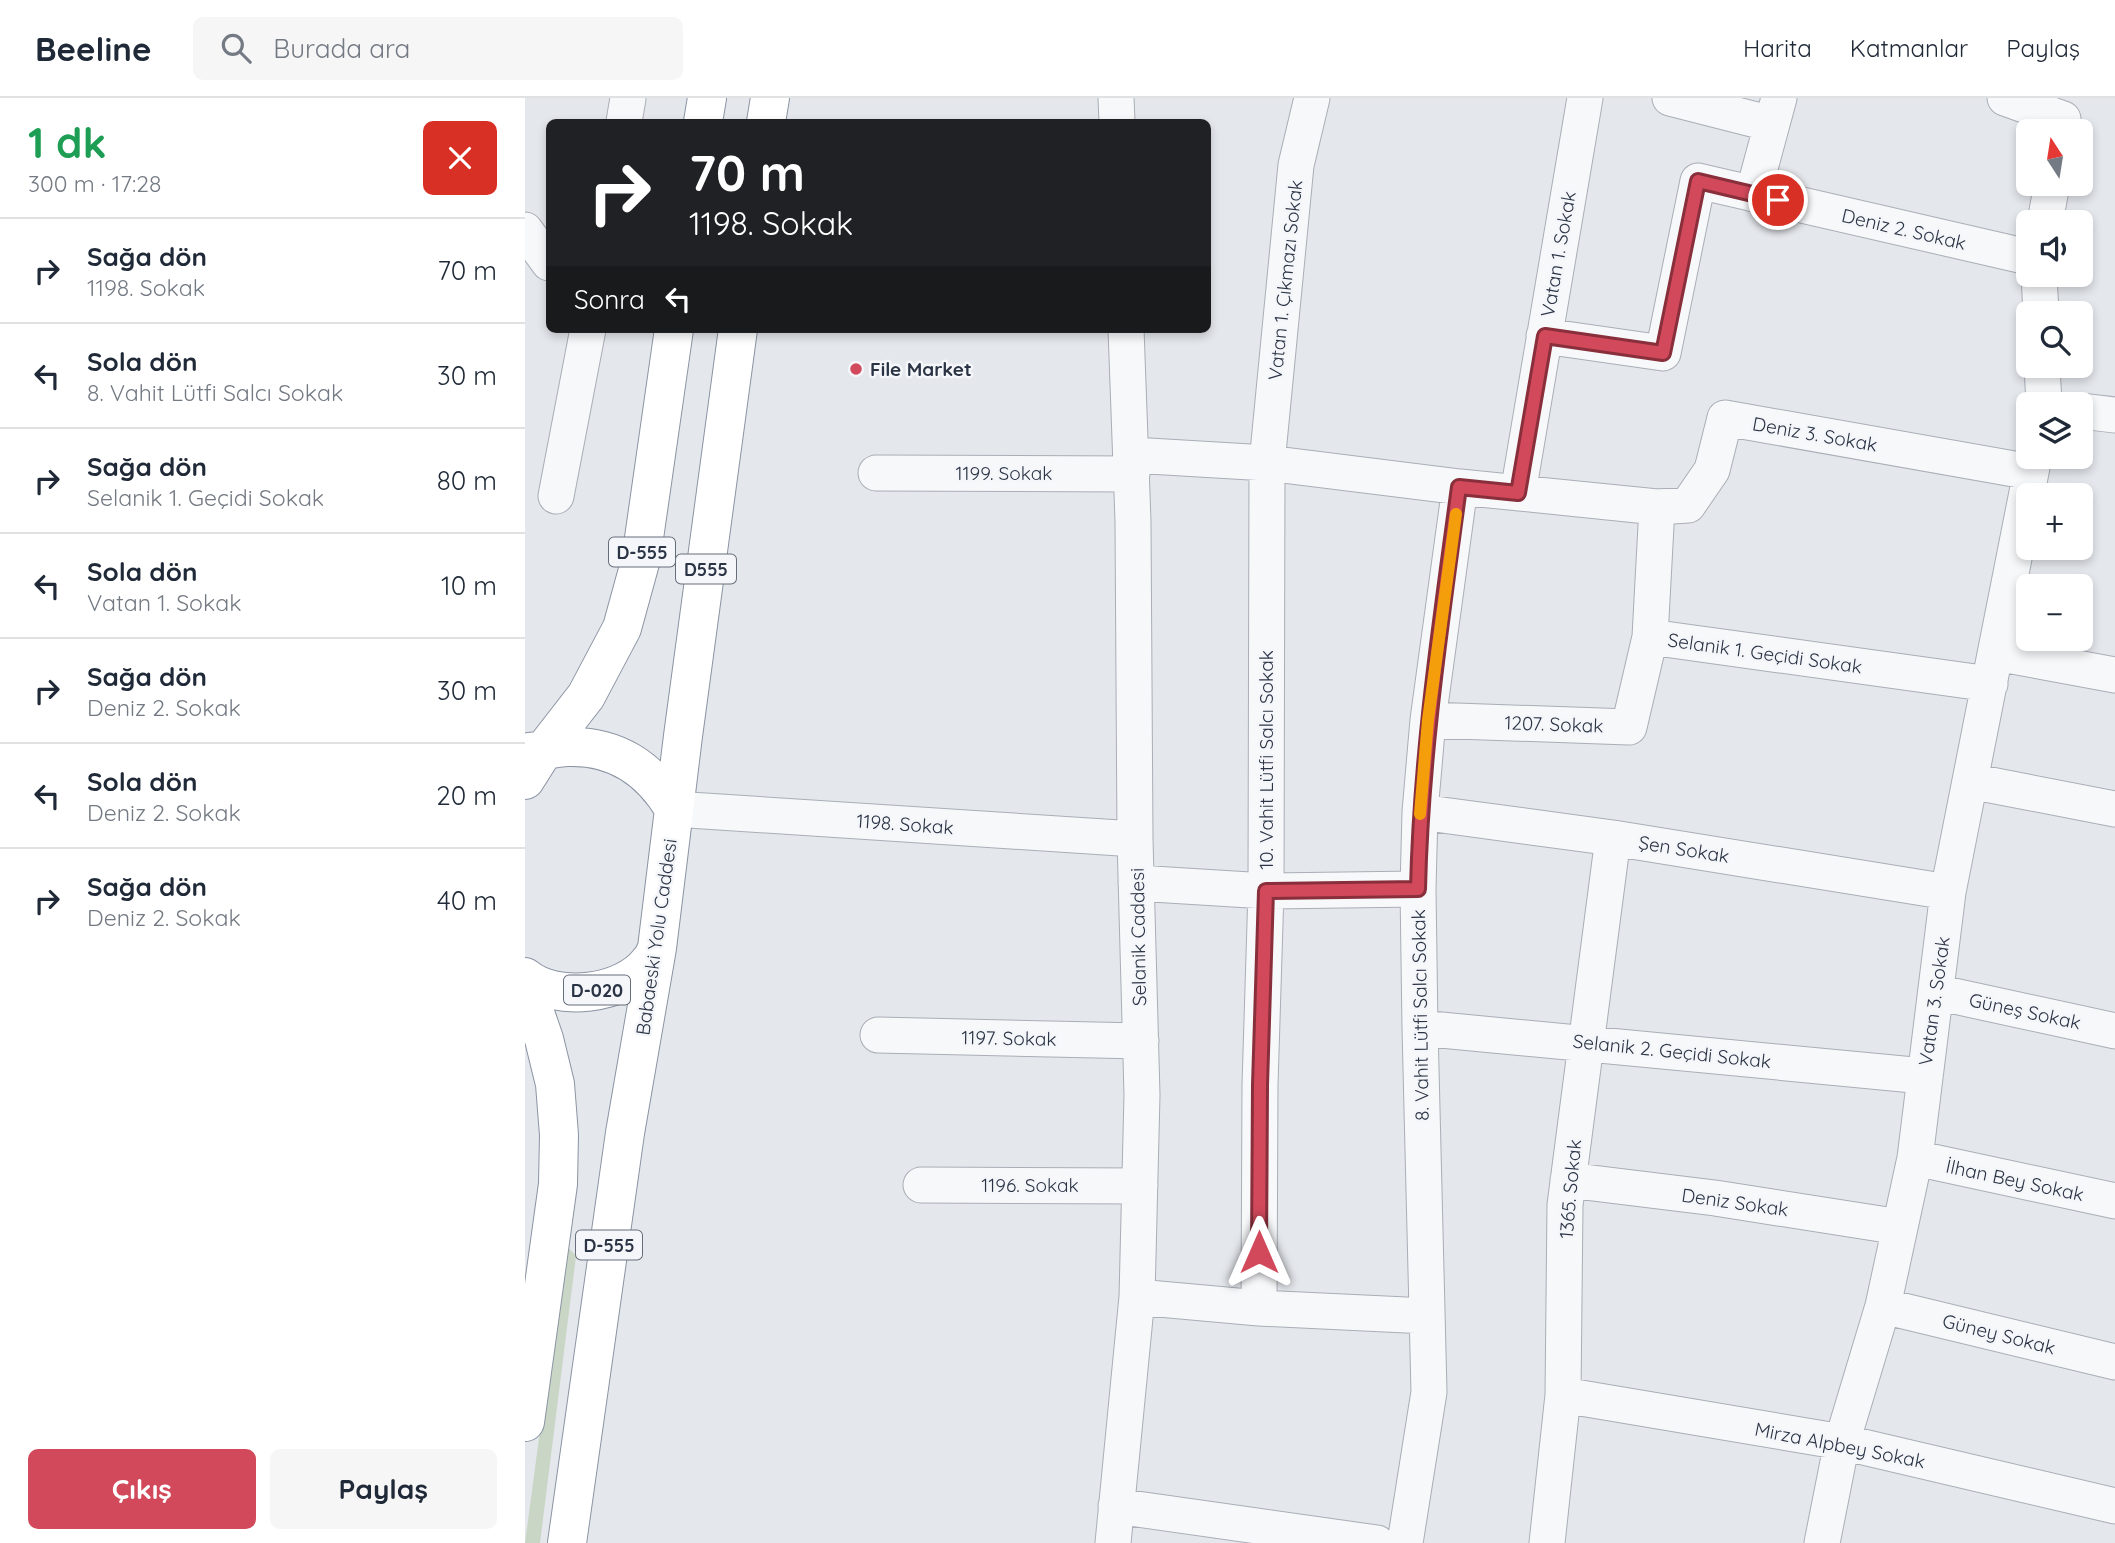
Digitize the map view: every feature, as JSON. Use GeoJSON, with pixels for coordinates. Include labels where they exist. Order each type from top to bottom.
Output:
{"type":"FeatureCollection","features":[{"type":"Feature","properties":{"kind":"highway"},"geometry":{"type":"LineString","coordinates":[[704,119],[707,98]]}},
{"type":"Feature","properties":{"kind":"highway"},"geometry":{"type":"LineString","coordinates":[[767,119],[770,98]]}},
{"type":"Feature","properties":{"kind":"highway","name":"D-555"},"geometry":{"type":"LineString","coordinates":[[531,761],[586,696],[622,628],[630,605],[647,520],[673,333]]}},
{"type":"Feature","properties":{"kind":"highway","name":"Babaeski Yolu Caddesi"},"geometry":{"type":"LineString","coordinates":[[567,1543],[625,1132],[657,948],[737,333]]}},
{"type":"Feature","properties":{"kind":"highway"},"geometry":{"type":"LineString","coordinates":[[531,761],[566,747],[593,748],[615,755],[650,776],[663,790],[674,809]]}},
{"type":"Feature","properties":{"kind":"highway","name":"D-020"},"geometry":{"type":"LineString","coordinates":[[525,977],[536,986],[555,992],[576,993],[600,989],[636,974],[649,963],[657,948]]}},
{"type":"Feature","properties":{"kind":"highway","name":"D-555"},"geometry":{"type":"LineString","coordinates":[[525,984],[544,1039],[555,1084],[559,1135],[558,1184],[525,1422]]}},
{"type":"Feature","properties":{"kind":"street"},"geometry":{"type":"LineString","coordinates":[[624,119],[628,98]]}},
{"type":"Feature","properties":{"kind":"street"},"geometry":{"type":"LineString","coordinates":[[1116,98],[1117,119]]}},
{"type":"Feature","properties":{"kind":"street","name":"Vatan 1. Çıkmazı Sokak"},"geometry":{"type":"LineString","coordinates":[[1267,463],[1296,165],[1312,98]]}},
{"type":"Feature","properties":{"kind":"street","name":"Vatan 1. Sokak"},"geometry":{"type":"LineString","coordinates":[[1518,493],[1585,98]]}},
{"type":"Feature","properties":{"kind":"street"},"geometry":{"type":"LineString","coordinates":[[1670,98],[1776,111],[1753,194]]}},
{"type":"Feature","properties":{"kind":"street"},"geometry":{"type":"LineString","coordinates":[[2005,98],[2064,116]]}},
{"type":"Feature","properties":{"kind":"street","name":"Deniz 2. Sokak"},"geometry":{"type":"LineString","coordinates":[[1545,336],[1663,353],[1698,181],[2016,254]]}},
{"type":"Feature","properties":{"kind":"street"},"geometry":{"type":"LineString","coordinates":[[525,230],[546,259]]}},
{"type":"Feature","properties":{"kind":"street"},"geometry":{"type":"LineString","coordinates":[[556,496],[587,333]]}},
{"type":"Feature","properties":{"kind":"street","name":"Selanik Caddesi"},"geometry":{"type":"LineString","coordinates":[[1113,1543],[1137,1297],[1142,1095],[1135,839],[1132,464],[1126,333]]}},
{"type":"Feature","properties":{"kind":"street"},"geometry":{"type":"LineString","coordinates":[[2093,412],[2115,415]]}},
{"type":"Feature","properties":{"kind":"street","name":"Deniz 3. Sokak"},"geometry":{"type":"LineString","coordinates":[[1657,507],[1688,505],[1712,470],[1725,418],[2016,461]]}},
{"type":"Feature","properties":{"kind":"street"},"geometry":{"type":"LineString","coordinates":[[1132,464],[1267,463],[1459,487],[1657,507]]}},
{"type":"Feature","properties":{"kind":"street","name":"10. Vahit Lütfi Salcı Sokak"},"geometry":{"type":"LineString","coordinates":[[1259,1308],[1260,1085],[1266,891],[1267,463]]}},
{"type":"Feature","properties":{"kind":"street","name":"1199. Sokak"},"geometry":{"type":"LineString","coordinates":[[876,473],[1132,464]]}},
{"type":"Feature","properties":{"kind":"street","name":"Vatan 3. Sokak"},"geometry":{"type":"LineString","coordinates":[[1822,1543],[1842,1442],[1883,1306],[1915,1158],[1923,1076],[1948,891],[2032,469]]}},
{"type":"Feature","properties":{"kind":"street","name":"8. Vahit Lütfi Salcı Sokak"},"geometry":{"type":"LineString","coordinates":[[1405,1543],[1429,1392],[1420,1028],[1420,812],[1428,720],[1459,487]]}},
{"type":"Feature","properties":{"kind":"street","name":"Selanik 1. Geçidi Sokak"},"geometry":{"type":"LineString","coordinates":[[1657,507],[1650,637],[1993,669],[2115,675]]}},
{"type":"Feature","properties":{"kind":"street","name":"1207. Sokak"},"geometry":{"type":"LineString","coordinates":[[1428,720],[1629,727],[1650,637]]}},
{"type":"Feature","properties":{"kind":"street"},"geometry":{"type":"LineString","coordinates":[[1971,781],[2115,809]]}},
{"type":"Feature","properties":{"kind":"street","name":"1198. Sokak"},"geometry":{"type":"LineString","coordinates":[[674,809],[1135,839]]}},
{"type":"Feature","properties":{"kind":"street","name":"Şen Sokak"},"geometry":{"type":"LineString","coordinates":[[1420,812],[1613,838],[1948,891]]}},
{"type":"Feature","properties":{"kind":"street","name":"1365. Sokak"},"geometry":{"type":"LineString","coordinates":[[1548,1543],[1563,1395],[1565,1205],[1613,838]]}},
{"type":"Feature","properties":{"kind":"street"},"geometry":{"type":"LineString","coordinates":[[1136,883],[1266,891],[1418,889]]}},
{"type":"Feature","properties":{"kind":"street","name":"Güneş Sokak"},"geometry":{"type":"LineString","coordinates":[[1936,992],[2115,1031]]}},
{"type":"Feature","properties":{"kind":"street","name":"Selanik 2. Geçidi Sokak"},"geometry":{"type":"LineString","coordinates":[[1420,1028],[1923,1076]]}},
{"type":"Feature","properties":{"kind":"street","name":"1197. Sokak"},"geometry":{"type":"LineString","coordinates":[[878,1035],[1140,1041]]}},
{"type":"Feature","properties":{"kind":"street","name":"İlhan Bey Sokak"},"geometry":{"type":"LineString","coordinates":[[1915,1158],[2115,1201]]}},
{"type":"Feature","properties":{"kind":"street","name":"Deniz Sokak"},"geometry":{"type":"LineString","coordinates":[[1568,1180],[1715,1198],[1901,1227]]}},
{"type":"Feature","properties":{"kind":"street","name":"1196. Sokak"},"geometry":{"type":"LineString","coordinates":[[921,1185],[1140,1186]]}},
{"type":"Feature","properties":{"kind":"street"},"geometry":{"type":"LineString","coordinates":[[1137,1297],[1259,1308],[1427,1315]]}},
{"type":"Feature","properties":{"kind":"street","name":"Güney Sokak"},"geometry":{"type":"LineString","coordinates":[[1883,1306],[2115,1362]]}},
{"type":"Feature","properties":{"kind":"street","name":"Mirza Alpbey Sokak"},"geometry":{"type":"LineString","coordinates":[[1563,1395],[1842,1442],[2115,1506]]}},
{"type":"Feature","properties":{"kind":"street"},"geometry":{"type":"LineString","coordinates":[[1117,1506],[1377,1543]]}},
{"type":"Feature","properties":{"kind":"green space"},"geometry":{"type":"Polygon","coordinates":[[[565,1244],[576,1256],[540,1543],[525,1543],[565,1244]]]}},
{"type":"Feature","properties":{"kind":"slow traffic"},"geometry":{"type":"LineString","coordinates":[[1420,814],[1428,720],[1456,514]]}},
{"type":"Feature","properties":{"kind":"place","name":"File Market"},"geometry":{"type":"Point","coordinates":[856,369]}},
{"type":"Feature","properties":{"kind":"route"},"geometry":{"type":"LineString","coordinates":[[1259,1252],[1260,1085],[1266,891],[1418,889],[1420,812],[1428,720],[1459,487],[1518,493],[1545,336],[1663,353],[1698,181],[1778,200]]}}]}
